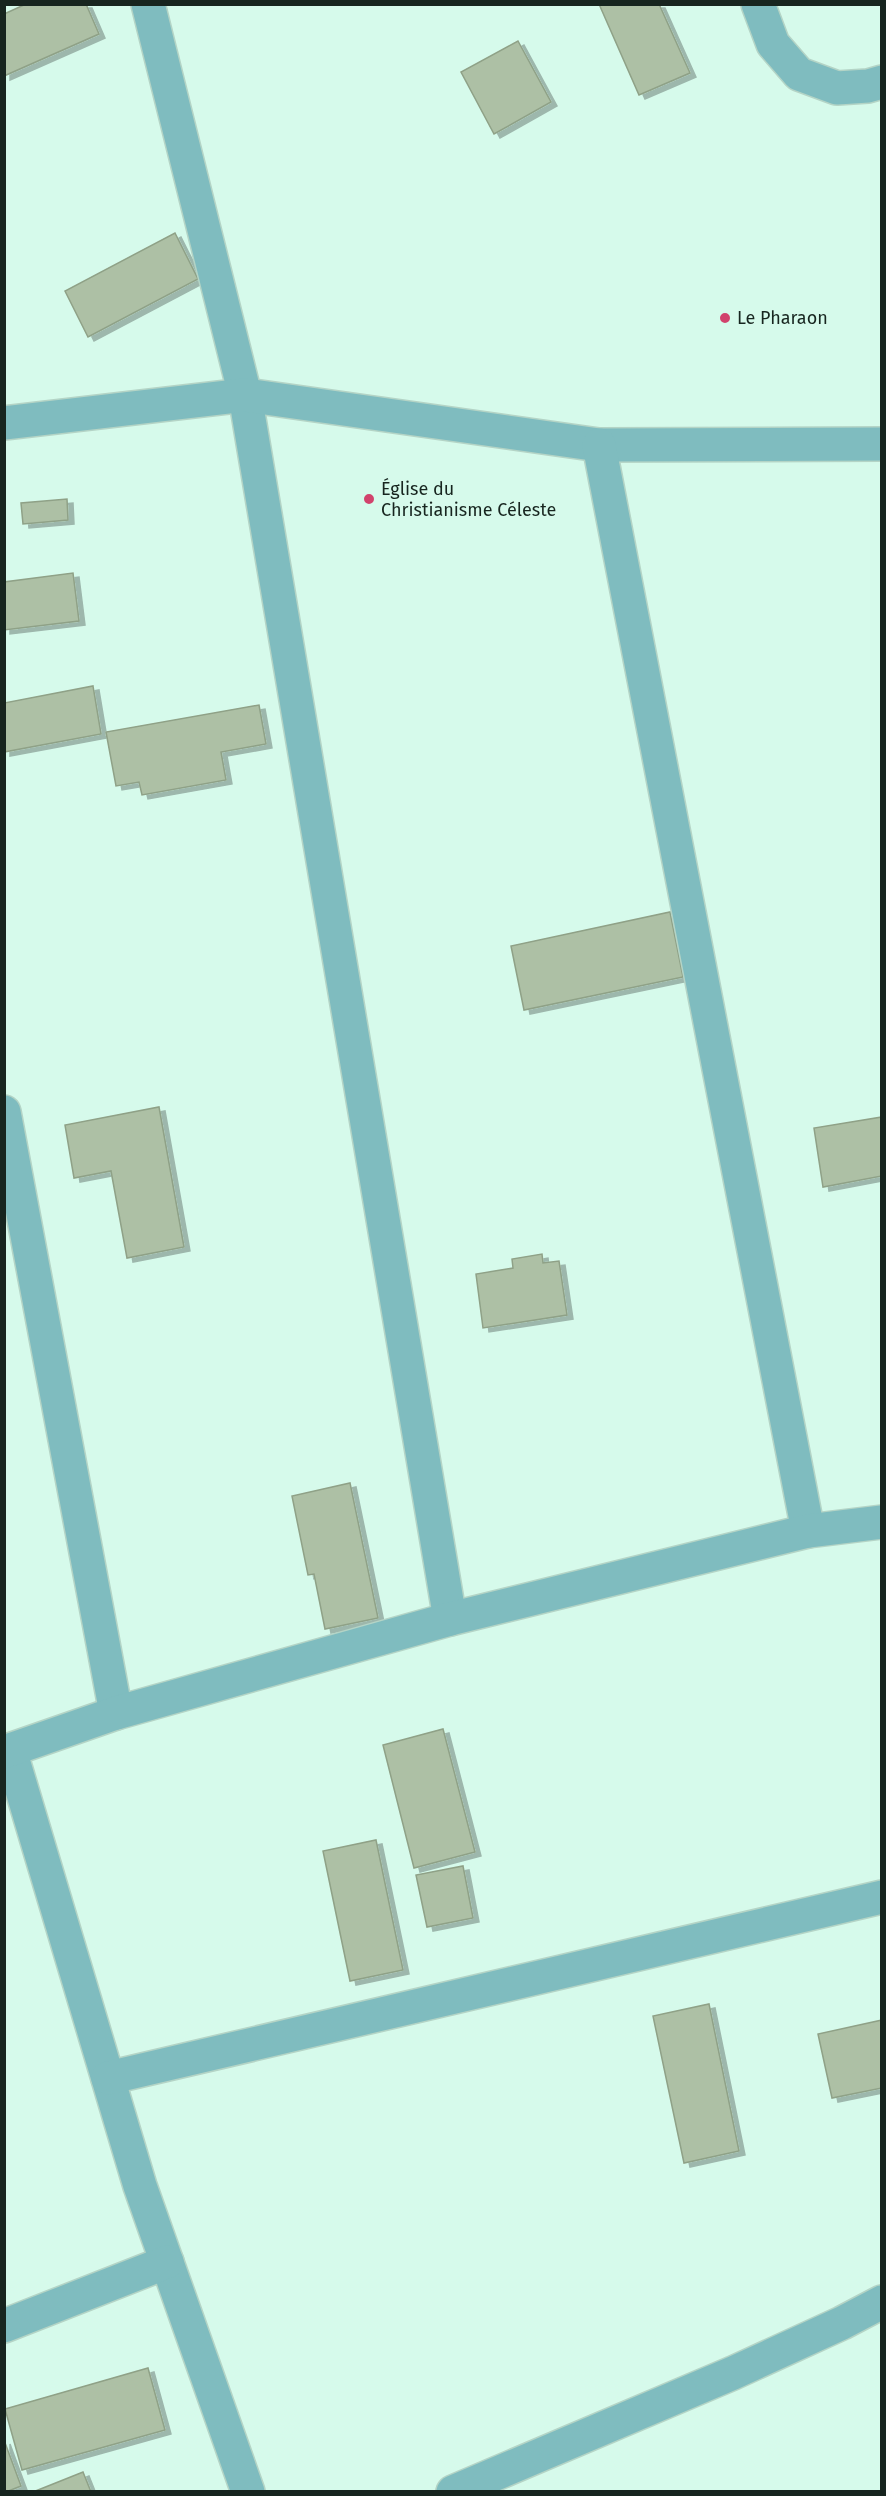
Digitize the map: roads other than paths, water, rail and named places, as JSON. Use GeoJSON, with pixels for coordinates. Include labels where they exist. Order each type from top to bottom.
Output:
{"type":"FeatureCollection","features":[{"type":"Feature","properties":{"kind":"street"},"geometry":{"type":"LineString","coordinates":[[148,4],[244,395],[450,1619]]}},
{"type":"Feature","properties":{"kind":"street"},"geometry":{"type":"LineString","coordinates":[[758,4],[773,44],[799,74],[837,88],[868,86],[882,82]]}},
{"type":"Feature","properties":{"kind":"street"},"geometry":{"type":"LineString","coordinates":[[6,419],[244,395],[599,445],[882,444]]}},
{"type":"Feature","properties":{"kind":"street"},"geometry":{"type":"LineString","coordinates":[[599,445],[808,1531]]}},
{"type":"Feature","properties":{"kind":"street"},"geometry":{"type":"LineString","coordinates":[[4,1112],[116,1713]]}},
{"type":"Feature","properties":{"kind":"street"},"geometry":{"type":"LineString","coordinates":[[248,2492],[140,2186],[7,1751],[116,1713],[450,1619],[808,1531],[882,1522]]}},
{"type":"Feature","properties":{"kind":"street"},"geometry":{"type":"LineString","coordinates":[[108,2078],[882,1897]]}},
{"type":"Feature","properties":{"kind":"street"},"geometry":{"type":"LineString","coordinates":[[4,2326],[167,2262]]}},
{"type":"Feature","properties":{"kind":"street"},"geometry":{"type":"LineString","coordinates":[[453,2492],[733,2373],[882,2302]]}},
{"type":"Feature","properties":{"kind":"place","name":"Le Pharaon"},"geometry":{"type":"Point","coordinates":[725,318]}},
{"type":"Feature","properties":{"kind":"place","name":"Église du Christianisme Céleste"},"geometry":{"type":"Point","coordinates":[369,499]}}]}
